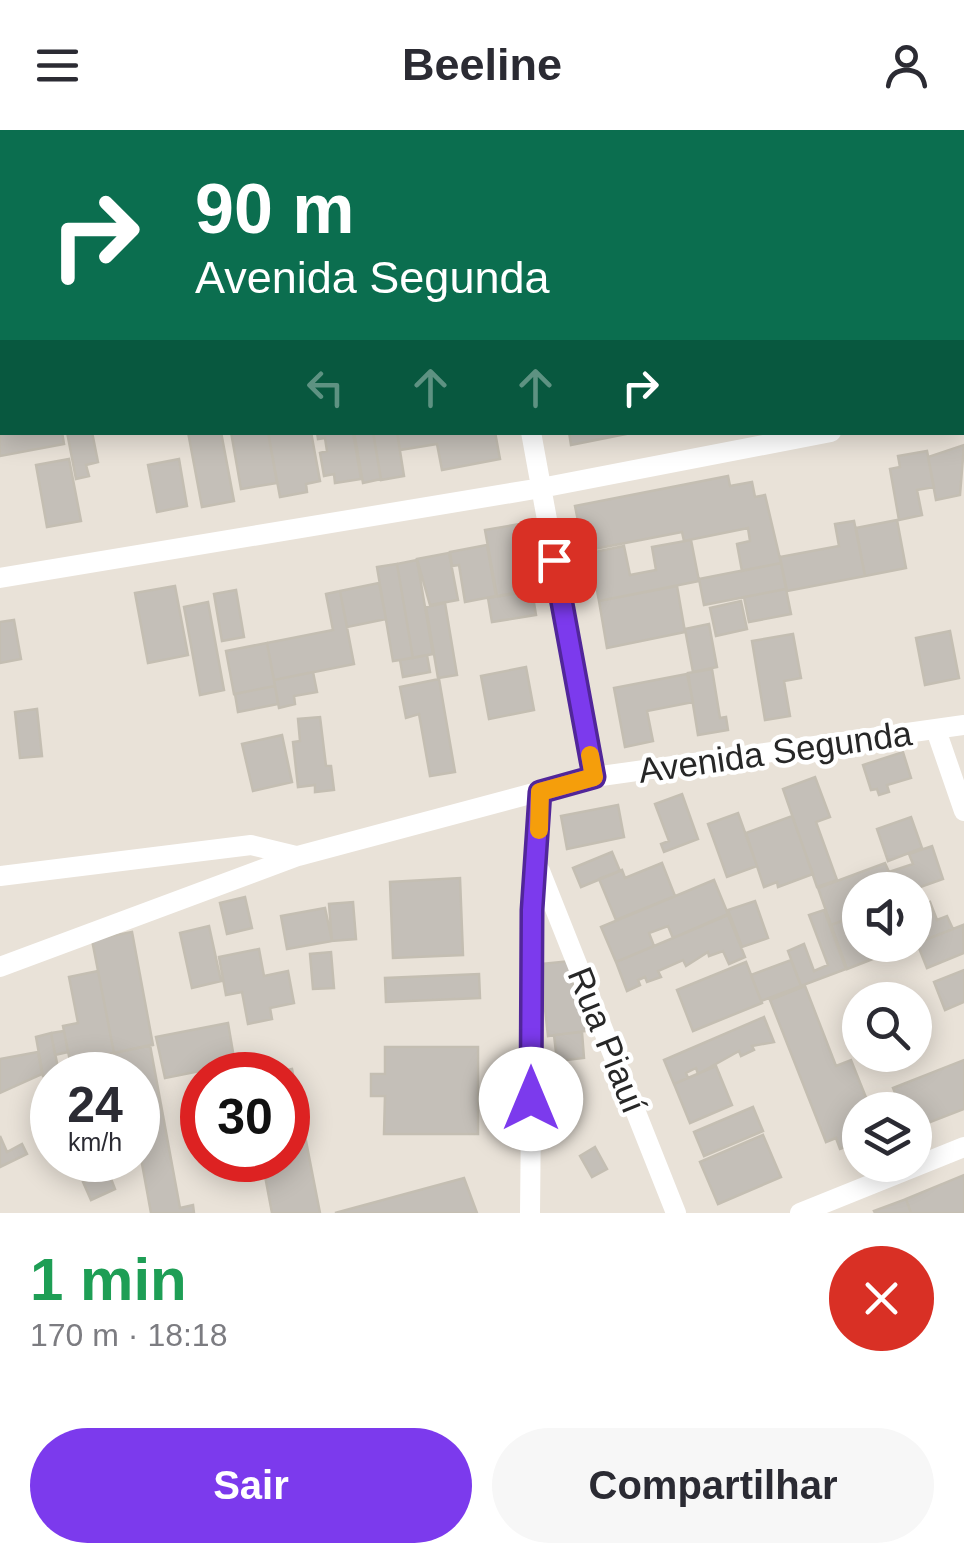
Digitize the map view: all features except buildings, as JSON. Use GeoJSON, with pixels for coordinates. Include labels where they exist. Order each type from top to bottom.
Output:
{"type":"FeatureCollection","features":[{"type":"Feature","properties":{"kind":"street"},"geometry":{"type":"LineString","coordinates":[[532,435],[594,777]]}},
{"type":"Feature","properties":{"kind":"street"},"geometry":{"type":"LineString","coordinates":[[0,578],[541,488],[816,435]]}},
{"type":"Feature","properties":{"kind":"street","name":"Avenida Segunda"},"geometry":{"type":"LineString","coordinates":[[0,876],[251,845],[298,856],[594,777],[964,725]]}},
{"type":"Feature","properties":{"kind":"street"},"geometry":{"type":"LineString","coordinates":[[936,730],[964,810]]}},
{"type":"Feature","properties":{"kind":"street"},"geometry":{"type":"LineString","coordinates":[[530,1213],[532,910],[538,867],[540,792]]}},
{"type":"Feature","properties":{"kind":"street"},"geometry":{"type":"LineString","coordinates":[[0,967],[298,856]]}},
{"type":"Feature","properties":{"kind":"street","name":"Rua Piauí"},"geometry":{"type":"LineString","coordinates":[[538,867],[676,1213]]}},
{"type":"Feature","properties":{"kind":"street"},"geometry":{"type":"LineString","coordinates":[[800,1213],[964,1147]]}},
{"type":"Feature","properties":{"kind":"slow traffic"},"geometry":{"type":"LineString","coordinates":[[539,830],[540,792],[594,777],[590,755]]}},
{"type":"Feature","properties":{"kind":"route"},"geometry":{"type":"LineString","coordinates":[[531,1099],[532,910],[538,867],[540,792],[594,777],[554,560]]}}]}
